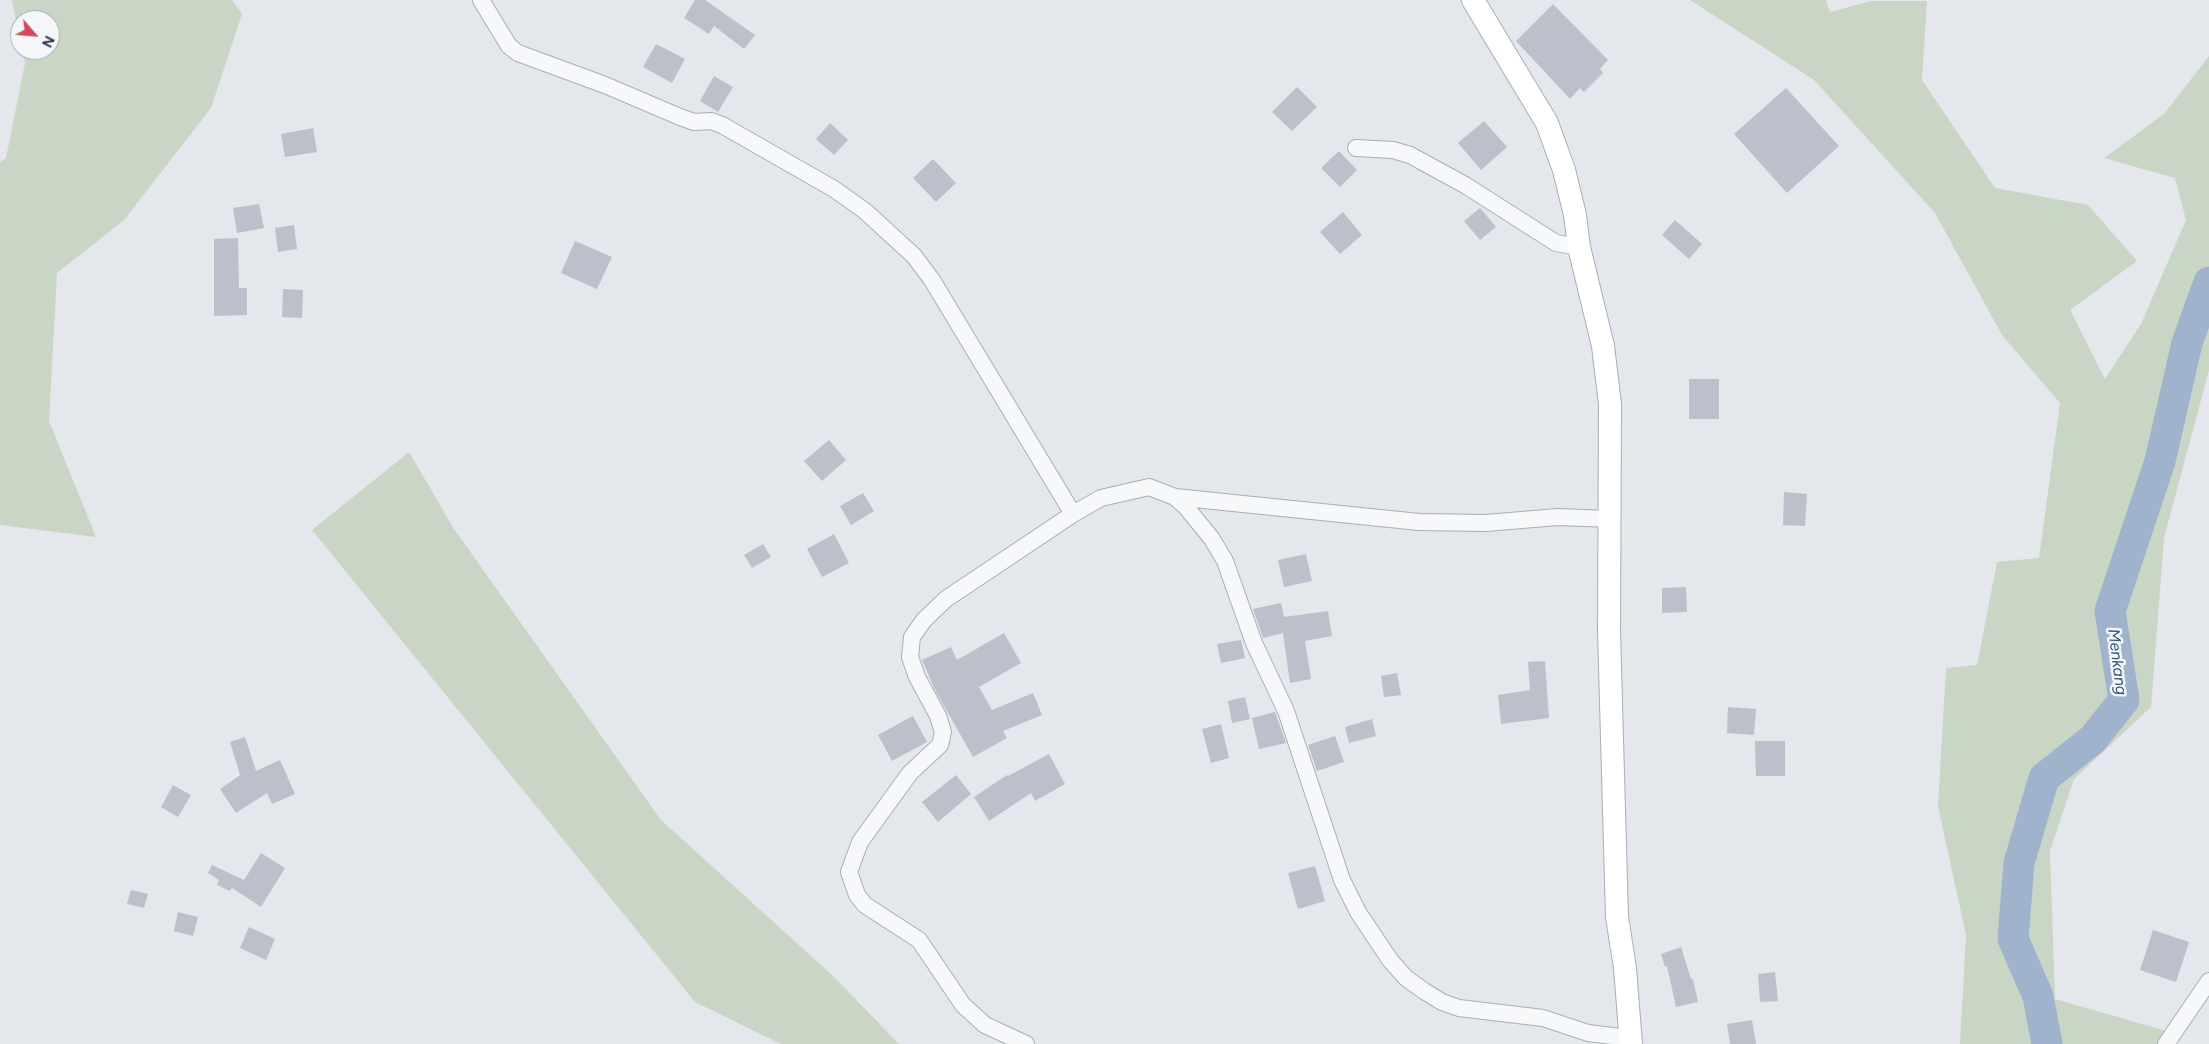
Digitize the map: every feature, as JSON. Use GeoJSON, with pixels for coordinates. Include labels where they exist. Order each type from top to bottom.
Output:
{"type":"FeatureCollection","features":[{"type":"Feature","properties":{"kind":"street"},"geometry":{"type":"LineString","coordinates":[[481,0],[504,38],[518,53],[605,85],[694,122],[712,121],[722,125],[834,188],[865,210],[914,256],[932,280],[1073,514]]}},
{"type":"Feature","properties":{"kind":"street"},"geometry":{"type":"LineString","coordinates":[[1175,497],[1196,518],[1225,561],[1254,644],[1286,711],[1342,880],[1358,912],[1390,960],[1406,978],[1424,991],[1442,1002],[1459,1008],[1543,1018],[1588,1033],[1630,1041],[1625,968],[1617,918],[1609,631],[1611,519],[1610,404],[1603,346],[1579,247],[1575,215],[1564,170],[1547,123],[1473,0]]}},
{"type":"Feature","properties":{"kind":"street"},"geometry":{"type":"LineString","coordinates":[[1356,148],[1393,150],[1410,155],[1464,185],[1556,243],[1579,247]]}},
{"type":"Feature","properties":{"kind":"street"},"geometry":{"type":"LineString","coordinates":[[1026,1044],[985,1025],[963,1004],[919,940],[865,905],[857,895],[849,872],[854,857],[866,834],[910,773],[940,745],[942,732],[938,716],[917,677],[910,657],[912,637],[924,620],[946,599],[1073,514],[1101,498],[1137,488],[1149,487],[1175,497],[1419,522],[1486,523],[1558,517],[1611,519]]}},
{"type":"Feature","properties":{"kind":"street"},"geometry":{"type":"LineString","coordinates":[[2166,1044],[2209,981]]}},
{"type":"Feature","properties":{"kind":"green space"},"geometry":{"type":"Polygon","coordinates":[[[12,0],[232,0],[242,14],[211,108],[124,220],[57,273],[49,421],[96,537],[0,525],[0,162],[6,158],[24,60],[60,60],[60,10],[14,10],[12,0]]]}},
{"type":"Feature","properties":{"kind":"green space"},"geometry":{"type":"Polygon","coordinates":[[[1690,0],[1826,0],[1830,12],[1871,1],[1927,1],[1922,80],[1995,188],[2088,205],[2137,261],[2070,310],[2105,379],[2141,324],[2186,220],[2175,178],[2104,158],[2164,114],[2209,56],[2209,370],[2164,538],[2151,707],[2074,779],[2050,851],[2055,999],[2170,1032],[2166,1044],[1960,1044],[1966,935],[1938,806],[1946,668],[1977,665],[1997,562],[2039,558],[2060,403],[2002,335],[1935,213],[1814,80],[1690,0]]]}},
{"type":"Feature","properties":{"kind":"green space"},"geometry":{"type":"Polygon","coordinates":[[[409,452],[454,529],[661,820],[832,975],[899,1044],[781,1044],[695,1002],[312,530],[409,452]]]}},
{"type":"Feature","properties":{"kind":"building"},"geometry":{"type":"Polygon","coordinates":[[[695,0],[705,0],[755,35],[744,49],[714,26],[709,34],[684,18],[695,0]]]}},
{"type":"Feature","properties":{"kind":"building"},"geometry":{"type":"Polygon","coordinates":[[[1553,4],[1608,60],[1600,69],[1603,73],[1584,92],[1580,88],[1570,99],[1516,41],[1553,4]]]}},
{"type":"Feature","properties":{"kind":"building"},"geometry":{"type":"Polygon","coordinates":[[[656,44],[685,59],[672,83],[643,67],[656,44]]]}},
{"type":"Feature","properties":{"kind":"building"},"geometry":{"type":"Polygon","coordinates":[[[714,76],[733,87],[718,112],[700,101],[714,76]]]}},
{"type":"Feature","properties":{"kind":"building"},"geometry":{"type":"Polygon","coordinates":[[[1297,87],[1317,107],[1292,131],[1272,112],[1297,87]]]}},
{"type":"Feature","properties":{"kind":"building"},"geometry":{"type":"Polygon","coordinates":[[[1786,88],[1839,146],[1787,193],[1734,134],[1786,88]]]}},
{"type":"Feature","properties":{"kind":"building"},"geometry":{"type":"Polygon","coordinates":[[[1484,121],[1507,147],[1481,170],[1458,143],[1484,121]]]}},
{"type":"Feature","properties":{"kind":"building"},"geometry":{"type":"Polygon","coordinates":[[[830,123],[848,140],[834,155],[816,139],[830,123]]]}},
{"type":"Feature","properties":{"kind":"building"},"geometry":{"type":"Polygon","coordinates":[[[313,128],[317,152],[285,157],[281,134],[313,128]]]}},
{"type":"Feature","properties":{"kind":"building"},"geometry":{"type":"Polygon","coordinates":[[[1339,151],[1357,170],[1340,187],[1321,168],[1339,151]]]}},
{"type":"Feature","properties":{"kind":"building"},"geometry":{"type":"Polygon","coordinates":[[[933,159],[956,183],[936,202],[913,178],[933,159]]]}},
{"type":"Feature","properties":{"kind":"building"},"geometry":{"type":"Polygon","coordinates":[[[259,204],[264,228],[237,233],[233,208],[259,204]]]}},
{"type":"Feature","properties":{"kind":"building"},"geometry":{"type":"Polygon","coordinates":[[[1480,208],[1496,227],[1480,240],[1464,221],[1480,208]]]}},
{"type":"Feature","properties":{"kind":"building"},"geometry":{"type":"Polygon","coordinates":[[[1343,212],[1362,235],[1340,254],[1320,232],[1343,212]]]}},
{"type":"Feature","properties":{"kind":"building"},"geometry":{"type":"Polygon","coordinates":[[[1675,220],[1702,244],[1689,259],[1662,235],[1675,220]]]}},
{"type":"Feature","properties":{"kind":"building"},"geometry":{"type":"Polygon","coordinates":[[[294,225],[297,249],[278,252],[275,228],[294,225]]]}},
{"type":"Feature","properties":{"kind":"building"},"geometry":{"type":"Polygon","coordinates":[[[238,238],[239,288],[247,288],[247,315],[214,316],[214,239],[238,238]]]}},
{"type":"Feature","properties":{"kind":"building"},"geometry":{"type":"Polygon","coordinates":[[[575,241],[612,257],[597,289],[561,273],[575,241]]]}},
{"type":"Feature","properties":{"kind":"building"},"geometry":{"type":"Polygon","coordinates":[[[283,289],[303,290],[302,318],[282,317],[283,289]]]}},
{"type":"Feature","properties":{"kind":"building"},"geometry":{"type":"Polygon","coordinates":[[[1689,379],[1719,379],[1719,419],[1689,419],[1689,379]]]}},
{"type":"Feature","properties":{"kind":"building"},"geometry":{"type":"Polygon","coordinates":[[[829,440],[846,460],[822,481],[804,461],[829,440]]]}},
{"type":"Feature","properties":{"kind":"building"},"geometry":{"type":"Polygon","coordinates":[[[1784,492],[1807,494],[1805,526],[1783,525],[1784,492]]]}},
{"type":"Feature","properties":{"kind":"building"},"geometry":{"type":"Polygon","coordinates":[[[863,493],[874,511],[851,525],[840,506],[863,493]]]}},
{"type":"Feature","properties":{"kind":"building"},"geometry":{"type":"Polygon","coordinates":[[[834,534],[849,563],[822,577],[807,549],[834,534]]]}},
{"type":"Feature","properties":{"kind":"building"},"geometry":{"type":"Polygon","coordinates":[[[763,544],[771,557],[752,568],[744,555],[763,544]]]}},
{"type":"Feature","properties":{"kind":"building"},"geometry":{"type":"Polygon","coordinates":[[[1306,554],[1312,581],[1284,587],[1278,560],[1306,554]]]}},
{"type":"Feature","properties":{"kind":"building"},"geometry":{"type":"Polygon","coordinates":[[[1686,587],[1687,612],[1662,613],[1662,588],[1686,587]]]}},
{"type":"Feature","properties":{"kind":"building"},"geometry":{"type":"Polygon","coordinates":[[[1281,603],[1284,617],[1328,611],[1332,636],[1305,641],[1311,679],[1290,683],[1283,633],[1263,638],[1253,609],[1281,603]]]}},
{"type":"Feature","properties":{"kind":"building"},"geometry":{"type":"Polygon","coordinates":[[[1004,633],[1021,663],[979,687],[992,710],[1033,693],[1042,715],[1003,731],[1007,738],[973,757],[935,690],[922,660],[951,647],[957,660],[1004,633]]]}},
{"type":"Feature","properties":{"kind":"building"},"geometry":{"type":"Polygon","coordinates":[[[1241,640],[1245,658],[1221,663],[1217,644],[1241,640]]]}},
{"type":"Feature","properties":{"kind":"building"},"geometry":{"type":"Polygon","coordinates":[[[1545,661],[1549,718],[1501,724],[1498,695],[1530,690],[1528,662],[1545,661]]]}},
{"type":"Feature","properties":{"kind":"building"},"geometry":{"type":"Polygon","coordinates":[[[1397,673],[1401,695],[1384,697],[1381,676],[1397,673]]]}},
{"type":"Feature","properties":{"kind":"building"},"geometry":{"type":"Polygon","coordinates":[[[1245,697],[1250,719],[1232,723],[1228,701],[1245,697]]]}},
{"type":"Feature","properties":{"kind":"building"},"geometry":{"type":"Polygon","coordinates":[[[1728,707],[1756,709],[1754,735],[1727,733],[1728,707]]]}},
{"type":"Feature","properties":{"kind":"building"},"geometry":{"type":"Polygon","coordinates":[[[1275,712],[1286,743],[1259,749],[1252,718],[1275,712]]]}},
{"type":"Feature","properties":{"kind":"building"},"geometry":{"type":"Polygon","coordinates":[[[913,716],[927,742],[892,761],[878,735],[913,716]]]}},
{"type":"Feature","properties":{"kind":"building"},"geometry":{"type":"Polygon","coordinates":[[[1372,719],[1376,736],[1349,743],[1345,727],[1372,719]]]}},
{"type":"Feature","properties":{"kind":"building"},"geometry":{"type":"Polygon","coordinates":[[[1221,724],[1229,758],[1211,763],[1202,729],[1221,724]]]}},
{"type":"Feature","properties":{"kind":"building"},"geometry":{"type":"Polygon","coordinates":[[[1335,736],[1344,762],[1317,771],[1308,745],[1335,736]]]}},
{"type":"Feature","properties":{"kind":"building"},"geometry":{"type":"Polygon","coordinates":[[[245,737],[256,771],[280,760],[295,794],[272,804],[267,793],[236,813],[220,789],[240,775],[230,742],[245,737]]]}},
{"type":"Feature","properties":{"kind":"building"},"geometry":{"type":"Polygon","coordinates":[[[1755,741],[1785,741],[1785,776],[1756,776],[1755,741]]]}},
{"type":"Feature","properties":{"kind":"building"},"geometry":{"type":"Polygon","coordinates":[[[1049,754],[1065,784],[1035,801],[1031,793],[989,821],[974,797],[1007,775],[1049,754]]]}},
{"type":"Feature","properties":{"kind":"building"},"geometry":{"type":"Polygon","coordinates":[[[956,775],[971,794],[938,822],[922,802],[956,775]]]}},
{"type":"Feature","properties":{"kind":"building"},"geometry":{"type":"Polygon","coordinates":[[[173,785],[191,795],[178,817],[161,807],[173,785]]]}},
{"type":"Feature","properties":{"kind":"building"},"geometry":{"type":"Polygon","coordinates":[[[261,853],[285,868],[261,907],[232,888],[230,891],[217,885],[219,880],[208,873],[212,865],[244,880],[261,853]]]}},
{"type":"Feature","properties":{"kind":"building"},"geometry":{"type":"Polygon","coordinates":[[[1315,866],[1325,901],[1298,909],[1288,873],[1315,866]]]}},
{"type":"Feature","properties":{"kind":"building"},"geometry":{"type":"Polygon","coordinates":[[[131,890],[148,894],[144,908],[127,904],[131,890]]]}},
{"type":"Feature","properties":{"kind":"building"},"geometry":{"type":"Polygon","coordinates":[[[178,912],[198,917],[193,936],[174,931],[178,912]]]}},
{"type":"Feature","properties":{"kind":"building"},"geometry":{"type":"Polygon","coordinates":[[[249,927],[275,939],[266,960],[240,948],[249,927]]]}},
{"type":"Feature","properties":{"kind":"building"},"geometry":{"type":"Polygon","coordinates":[[[2153,930],[2189,942],[2176,982],[2140,970],[2153,930]]]}},
{"type":"Feature","properties":{"kind":"building"},"geometry":{"type":"Polygon","coordinates":[[[1681,947],[1691,979],[1693,979],[1698,1002],[1676,1007],[1667,966],[1665,967],[1661,954],[1681,947]]]}},
{"type":"Feature","properties":{"kind":"building"},"geometry":{"type":"Polygon","coordinates":[[[1775,972],[1778,1001],[1760,1002],[1758,974],[1775,972]]]}},
{"type":"Feature","properties":{"kind":"building"},"geometry":{"type":"Polygon","coordinates":[[[1752,1020],[1756,1044],[1730,1044],[1727,1024],[1752,1020]]]}},
{"type":"Feature","properties":{"kind":"waterway","name":"Menkang"},"geometry":{"type":"LineString","coordinates":[[2047,1044],[2038,996],[2013,939],[2019,863],[2044,778],[2093,739],[2124,700],[2110,611],[2160,461],[2187,343],[2209,282]]}}]}
